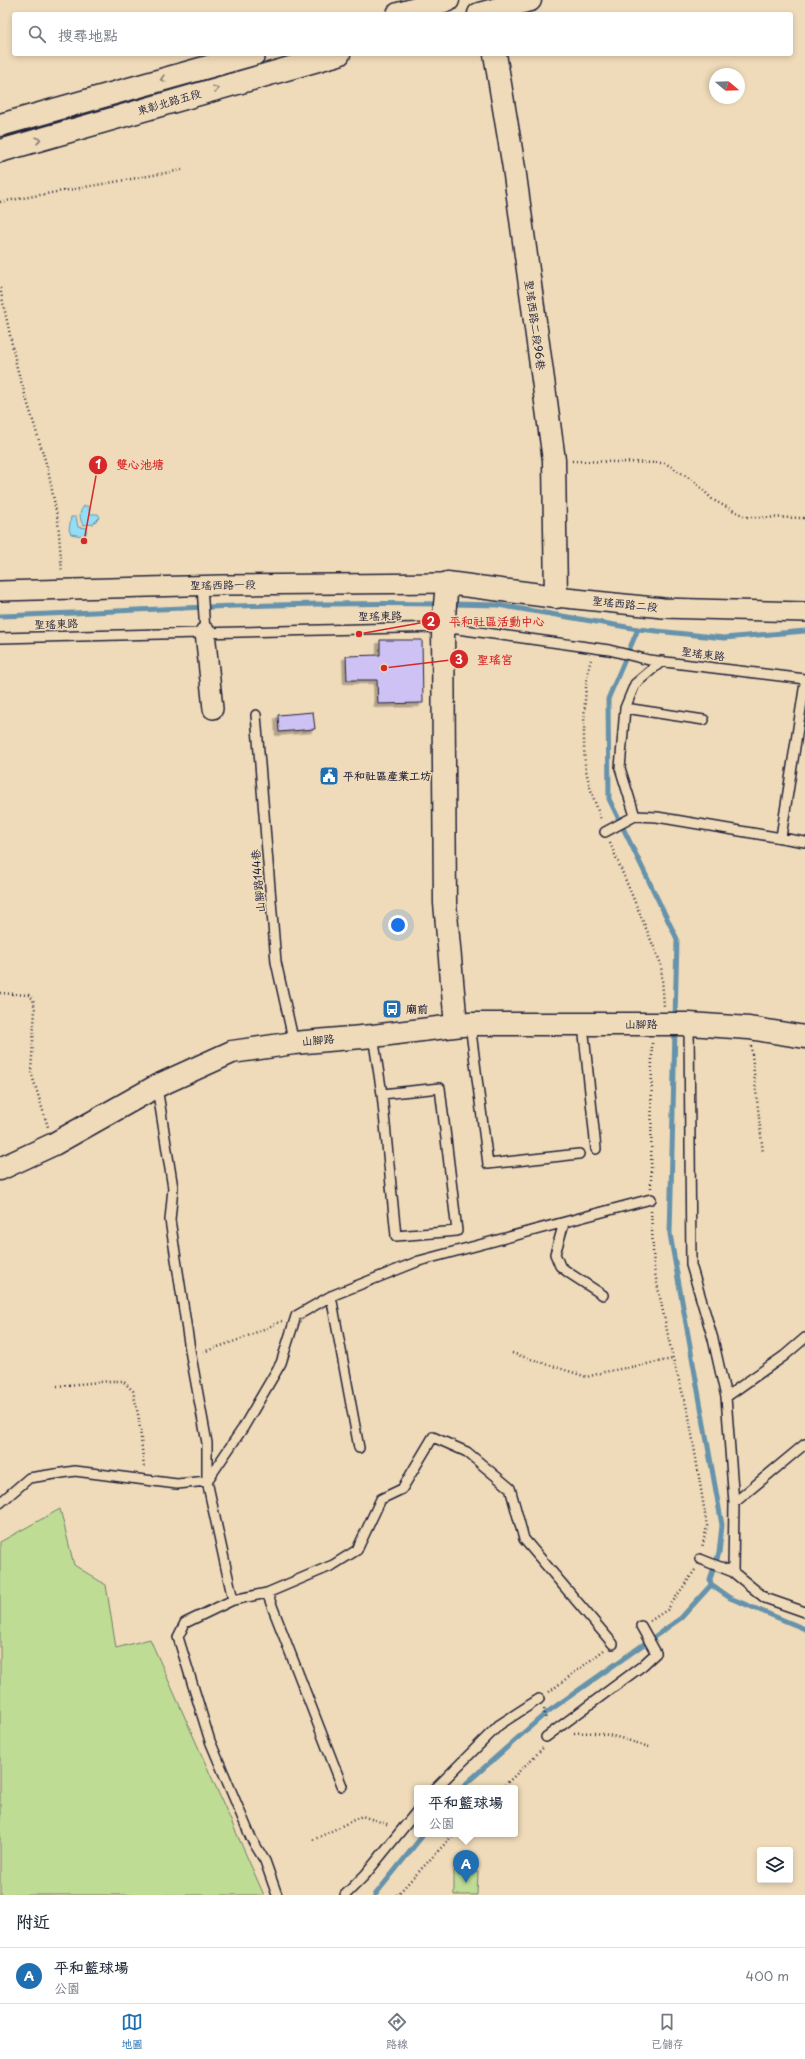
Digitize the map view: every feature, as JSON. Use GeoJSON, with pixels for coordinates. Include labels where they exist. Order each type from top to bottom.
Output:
{"type":"FeatureCollection","features":[{"type":"Feature","properties":{"kind":"street"},"geometry":{"type":"LineString","coordinates":[[405,12],[448,0]]}},
{"type":"Feature","properties":{"kind":"street"},"geometry":{"type":"LineString","coordinates":[[485,10],[530,0]]}},
{"type":"Feature","properties":{"kind":"street"},"geometry":{"type":"LineString","coordinates":[[0,125],[247,56]]}},
{"type":"Feature","properties":{"kind":"street","name":"東彰北路五段"},"geometry":{"type":"LineString","coordinates":[[0,150],[332,56]]}},
{"type":"Feature","properties":{"kind":"street","name":"聖瑤西路二段96巷"},"geometry":{"type":"LineString","coordinates":[[495,56],[514,168],[554,460],[556,597]]}},
{"type":"Feature","properties":{"kind":"street"},"geometry":{"type":"LineString","coordinates":[[447,583],[443,623],[446,903],[463,1025]]}},
{"type":"Feature","properties":{"kind":"street","name":"聖瑤西路一段"},"geometry":{"type":"LineString","coordinates":[[0,591],[202,586],[447,583]]}},
{"type":"Feature","properties":{"kind":"street","name":"聖瑤西路二段"},"geometry":{"type":"LineString","coordinates":[[447,583],[556,597],[663,608],[805,612]]}},
{"type":"Feature","properties":{"kind":"street"},"geometry":{"type":"LineString","coordinates":[[205,632],[213,709]]}},
{"type":"Feature","properties":{"kind":"street"},"geometry":{"type":"LineString","coordinates":[[689,1024],[749,1028],[805,1037]]}},
{"type":"Feature","properties":{"kind":"street","name":"山腳路"},"geometry":{"type":"LineString","coordinates":[[0,1168],[54,1144],[157,1086],[232,1052],[294,1043],[374,1036],[463,1025],[689,1024]]}},
{"type":"Feature","properties":{"kind":"lane"},"geometry":{"type":"LineString","coordinates":[[202,586],[205,632]]}},
{"type":"Feature","properties":{"kind":"lane","name":"聖瑤東路"},"geometry":{"type":"LineString","coordinates":[[0,638],[443,623],[598,648],[649,660],[805,679]]}},
{"type":"Feature","properties":{"kind":"lane"},"geometry":{"type":"LineString","coordinates":[[635,816],[620,768],[624,708],[635,684],[662,661]]}},
{"type":"Feature","properties":{"kind":"lane"},"geometry":{"type":"LineString","coordinates":[[781,838],[805,683]]}},
{"type":"Feature","properties":{"kind":"lane"},"geometry":{"type":"LineString","coordinates":[[624,708],[704,720]]}},
{"type":"Feature","properties":{"kind":"lane","name":"山腳路144巷"},"geometry":{"type":"LineString","coordinates":[[256,715],[276,962],[294,1043]]}},
{"type":"Feature","properties":{"kind":"lane"},"geometry":{"type":"LineString","coordinates":[[605,832],[635,816],[657,817],[805,842]]}},
{"type":"Feature","properties":{"kind":"lane"},"geometry":{"type":"LineString","coordinates":[[689,1024],[692,1265],[713,1339],[726,1397],[734,1503],[733,1572]]}},
{"type":"Feature","properties":{"kind":"lane"},"geometry":{"type":"LineString","coordinates":[[463,1025],[488,1164],[579,1154]]}},
{"type":"Feature","properties":{"kind":"lane"},"geometry":{"type":"LineString","coordinates":[[583,1025],[596,1149]]}},
{"type":"Feature","properties":{"kind":"lane"},"geometry":{"type":"LineString","coordinates":[[374,1036],[382,1094],[396,1236],[457,1230],[440,1088],[382,1094]]}},
{"type":"Feature","properties":{"kind":"lane"},"geometry":{"type":"LineString","coordinates":[[157,1086],[173,1188],[170,1220],[191,1356],[207,1443],[207,1481],[233,1600]]}},
{"type":"Feature","properties":{"kind":"lane"},"geometry":{"type":"LineString","coordinates":[[207,1481],[243,1428],[281,1363],[296,1316],[330,1296],[419,1261],[651,1199]]}},
{"type":"Feature","properties":{"kind":"lane"},"geometry":{"type":"LineString","coordinates":[[564,1223],[555,1254],[560,1266],[603,1295]]}},
{"type":"Feature","properties":{"kind":"lane"},"geometry":{"type":"LineString","coordinates":[[330,1296],[359,1448]]}},
{"type":"Feature","properties":{"kind":"lane"},"geometry":{"type":"LineString","coordinates":[[726,1397],[784,1356],[805,1338]]}},
{"type":"Feature","properties":{"kind":"lane"},"geometry":{"type":"LineString","coordinates":[[277,1895],[265,1861],[251,1838],[210,1741],[178,1637],[184,1623],[233,1600],[267,1592],[333,1564],[357,1550],[381,1499],[402,1489],[433,1437],[467,1452],[510,1488],[524,1539],[613,1644]]}},
{"type":"Feature","properties":{"kind":"lane"},"geometry":{"type":"LineString","coordinates":[[734,1503],[805,1444]]}},
{"type":"Feature","properties":{"kind":"lane"},"geometry":{"type":"LineString","coordinates":[[0,1503],[29,1478],[75,1471],[177,1484],[207,1481]]}},
{"type":"Feature","properties":{"kind":"lane"},"geometry":{"type":"LineString","coordinates":[[700,1559],[733,1572],[765,1598],[805,1612]]}},
{"type":"Feature","properties":{"kind":"lane"},"geometry":{"type":"LineString","coordinates":[[267,1592],[342,1786]]}},
{"type":"Feature","properties":{"kind":"lane"},"geometry":{"type":"LineString","coordinates":[[547,1741],[642,1666],[656,1653],[641,1626]]}},
{"type":"Feature","properties":{"kind":"lane"},"geometry":{"type":"LineString","coordinates":[[439,1785],[499,1726],[539,1699]]}},
{"type":"Feature","properties":{"kind":"lane"},"geometry":{"type":"LineString","coordinates":[[345,1895],[414,1816]]}},
{"type":"Feature","properties":{"kind":"path"},"geometry":{"type":"LineString","coordinates":[[0,202],[182,170]]}},
{"type":"Feature","properties":{"kind":"path"},"geometry":{"type":"LineString","coordinates":[[0,288],[17,368],[48,470],[58,521],[64,590]]}},
{"type":"Feature","properties":{"kind":"path"},"geometry":{"type":"LineString","coordinates":[[554,460],[666,463],[694,481],[713,500],[746,517],[805,518]]}},
{"type":"Feature","properties":{"kind":"path"},"geometry":{"type":"LineString","coordinates":[[598,648],[588,667],[585,709],[586,769],[605,832],[661,964],[664,1006],[658,1024],[651,1199],[654,1269],[673,1359],[689,1416],[707,1526],[700,1559],[667,1610],[641,1626]]}},
{"type":"Feature","properties":{"kind":"path"},"geometry":{"type":"LineString","coordinates":[[0,993],[28,995],[33,999],[35,1010],[31,1072],[54,1144]]}},
{"type":"Feature","properties":{"kind":"path"},"geometry":{"type":"LineString","coordinates":[[749,1028],[762,1153]]}},
{"type":"Feature","properties":{"kind":"path"},"geometry":{"type":"LineString","coordinates":[[191,1356],[241,1339],[296,1316]]}},
{"type":"Feature","properties":{"kind":"path"},"geometry":{"type":"LineString","coordinates":[[512,1353],[587,1377],[604,1372],[673,1359]]}},
{"type":"Feature","properties":{"kind":"path"},"geometry":{"type":"LineString","coordinates":[[57,1386],[122,1381],[133,1391],[140,1419],[146,1480]]}},
{"type":"Feature","properties":{"kind":"path"},"geometry":{"type":"LineString","coordinates":[[505,1785],[543,1748],[547,1741],[546,1713],[539,1699],[613,1644]]}},
{"type":"Feature","properties":{"kind":"path"},"geometry":{"type":"LineString","coordinates":[[567,1736],[573,1733],[594,1731],[649,1748]]}},
{"type":"Feature","properties":{"kind":"path"},"geometry":{"type":"LineString","coordinates":[[543,1748],[547,1741]]}},
{"type":"Feature","properties":{"kind":"path"},"geometry":{"type":"LineString","coordinates":[[313,1840],[362,1816],[404,1829]]}},
{"type":"Feature","properties":{"kind":"path"},"geometry":{"type":"LineString","coordinates":[[397,1895],[451,1837]]}},
{"type":"Feature","properties":{"kind":"green space"},"geometry":{"type":"Polygon","coordinates":[[[60,1509],[74,1565],[106,1585],[116,1648],[150,1639],[264,1895],[0,1895],[0,1542],[60,1509]]]}},
{"type":"Feature","properties":{"kind":"green space"},"geometry":{"type":"Polygon","coordinates":[[[454,1871],[478,1872],[477,1895],[454,1895],[454,1871]]]}},
{"type":"Feature","properties":{"kind":"water"},"geometry":{"type":"Polygon","coordinates":[[[84,506],[88,506],[90,514],[98,514],[100,517],[93,524],[83,525],[80,513],[84,506]]]}},
{"type":"Feature","properties":{"kind":"water"},"geometry":{"type":"Polygon","coordinates":[[[71,517],[76,517],[78,527],[87,528],[86,534],[82,536],[71,534],[69,530],[71,517]]]}},
{"type":"Feature","properties":{"kind":"building"},"geometry":{"type":"Polygon","coordinates":[[[380,640],[422,640],[423,703],[378,704],[377,680],[347,680],[346,656],[380,655],[380,640]]]}},
{"type":"Feature","properties":{"kind":"building"},"geometry":{"type":"Polygon","coordinates":[[[313,712],[315,729],[279,732],[278,715],[313,712]]]}},
{"type":"Feature","properties":{"kind":"waterway"},"geometry":{"type":"LineString","coordinates":[[0,616],[276,605],[386,603],[441,604]]}},
{"type":"Feature","properties":{"kind":"waterway"},"geometry":{"type":"LineString","coordinates":[[451,604],[498,605],[638,629],[724,638],[805,631]]}},
{"type":"Feature","properties":{"kind":"waterway"},"geometry":{"type":"LineString","coordinates":[[638,629],[608,699],[609,799],[677,939],[675,1019]]}},
{"type":"Feature","properties":{"kind":"waterway"},"geometry":{"type":"LineString","coordinates":[[464,1785],[546,1713],[681,1618],[711,1585],[710,1579],[719,1553],[722,1525],[670,1234],[675,1029]]}},
{"type":"Feature","properties":{"kind":"waterway"},"geometry":{"type":"LineString","coordinates":[[711,1585],[730,1598],[805,1629]]}},
{"type":"Feature","properties":{"kind":"waterway"},"geometry":{"type":"LineString","coordinates":[[375,1895],[422,1837]]}},
{"type":"Feature","properties":{"kind":"place","name":"雙心池塘"},"geometry":{"type":"Point","coordinates":[84,541]}},
{"type":"Feature","properties":{"kind":"place","name":"平和社區活動中心"},"geometry":{"type":"Point","coordinates":[359,634]}},
{"type":"Feature","properties":{"kind":"place","name":"聖瑤宮"},"geometry":{"type":"Point","coordinates":[384,668]}},
{"type":"Feature","properties":{"kind":"place","name":"平和社區產業工坊"},"geometry":{"type":"Point","coordinates":[329,776]}},
{"type":"Feature","properties":{"kind":"place","name":"廟前"},"geometry":{"type":"Point","coordinates":[392,1009]}},
{"type":"Feature","properties":{"kind":"place","name":"平和籃球場"},"geometry":{"type":"Point","coordinates":[466,1883]}}]}
